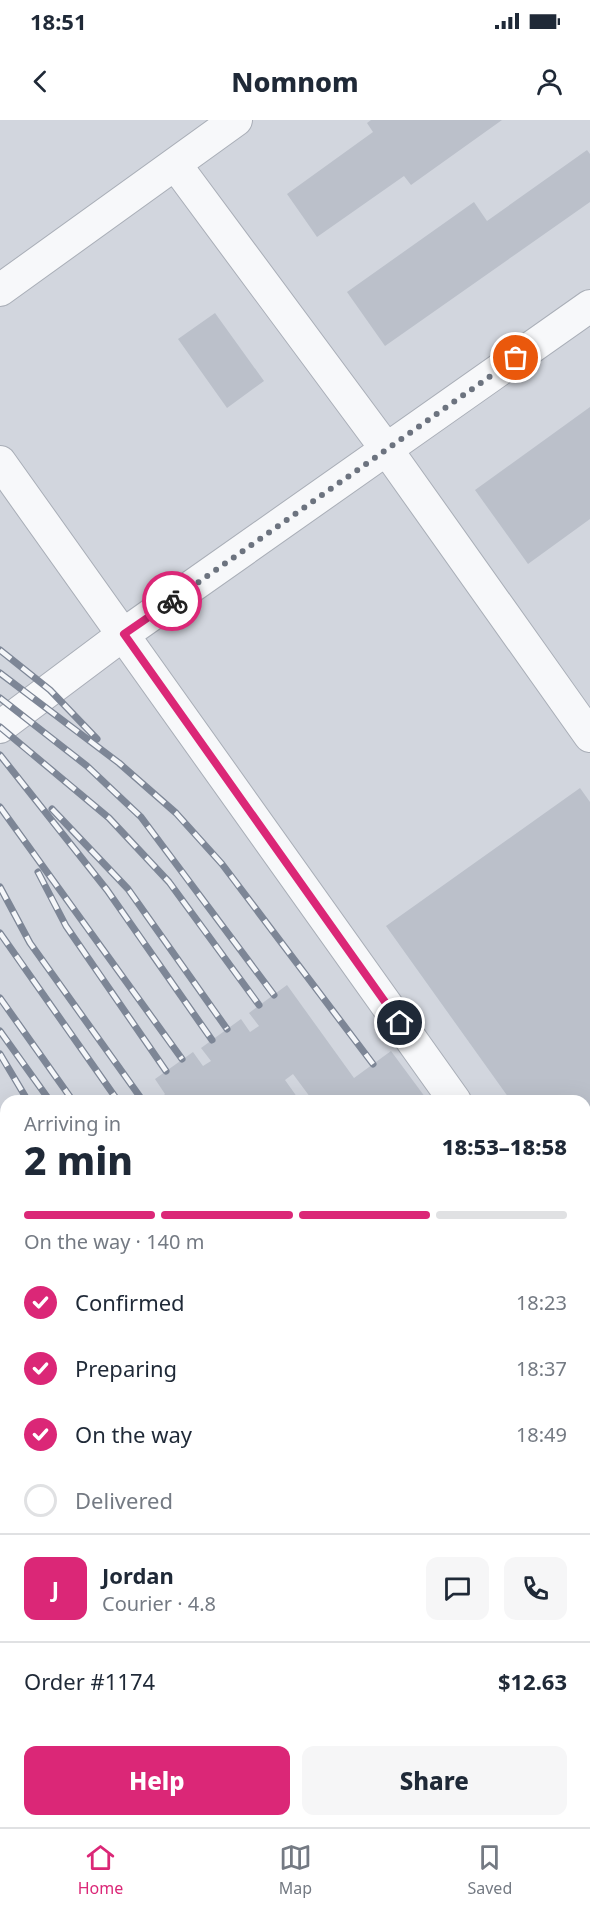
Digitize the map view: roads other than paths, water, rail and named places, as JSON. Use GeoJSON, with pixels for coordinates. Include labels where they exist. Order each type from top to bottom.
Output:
{"type":"FeatureCollection","features":[{"type":"Feature","properties":{"kind":"lane"},"geometry":{"type":"LineString","coordinates":[[0,290],[236,120]]}},
{"type":"Feature","properties":{"kind":"lane"},"geometry":{"type":"LineString","coordinates":[[175,164],[387,450],[590,736]]}},
{"type":"Feature","properties":{"kind":"lane"},"geometry":{"type":"LineString","coordinates":[[0,727],[124,634],[590,306]]}},
{"type":"Feature","properties":{"kind":"lane"},"geometry":{"type":"LineString","coordinates":[[0,462],[451,1095]]}},
{"type":"Feature","properties":{"kind":"railway"},"geometry":{"type":"LineString","coordinates":[[0,650],[50,690],[97,739]]}},
{"type":"Feature","properties":{"kind":"railway"},"geometry":{"type":"LineString","coordinates":[[0,673],[119,763],[176,813],[222,864],[373,1064]]}},
{"type":"Feature","properties":{"kind":"railway"},"geometry":{"type":"LineString","coordinates":[[0,698],[87,766],[141,817],[274,995]]}},
{"type":"Feature","properties":{"kind":"railway"},"geometry":{"type":"LineString","coordinates":[[0,727],[109,818],[169,882],[259,1005]]}},
{"type":"Feature","properties":{"kind":"railway"},"geometry":{"type":"LineString","coordinates":[[0,755],[107,890],[212,1040]]}},
{"type":"Feature","properties":{"kind":"railway"},"geometry":{"type":"LineString","coordinates":[[0,807],[182,1059]]}},
{"type":"Feature","properties":{"kind":"railway"},"geometry":{"type":"LineString","coordinates":[[52,809],[128,889],[227,1029]]}},
{"type":"Feature","properties":{"kind":"railway"},"geometry":{"type":"LineString","coordinates":[[38,872],[66,926],[166,1071]]}},
{"type":"Feature","properties":{"kind":"railway"},"geometry":{"type":"LineString","coordinates":[[0,887],[30,943],[139,1095]]}},
{"type":"Feature","properties":{"kind":"railway"},"geometry":{"type":"LineString","coordinates":[[0,933],[114,1095]]}},
{"type":"Feature","properties":{"kind":"railway"},"geometry":{"type":"LineString","coordinates":[[0,998],[69,1095]]}},
{"type":"Feature","properties":{"kind":"railway"},"geometry":{"type":"LineString","coordinates":[[0,1031],[46,1095]]}},
{"type":"Feature","properties":{"kind":"railway"},"geometry":{"type":"LineString","coordinates":[[0,1054],[24,1095]]}}]}
